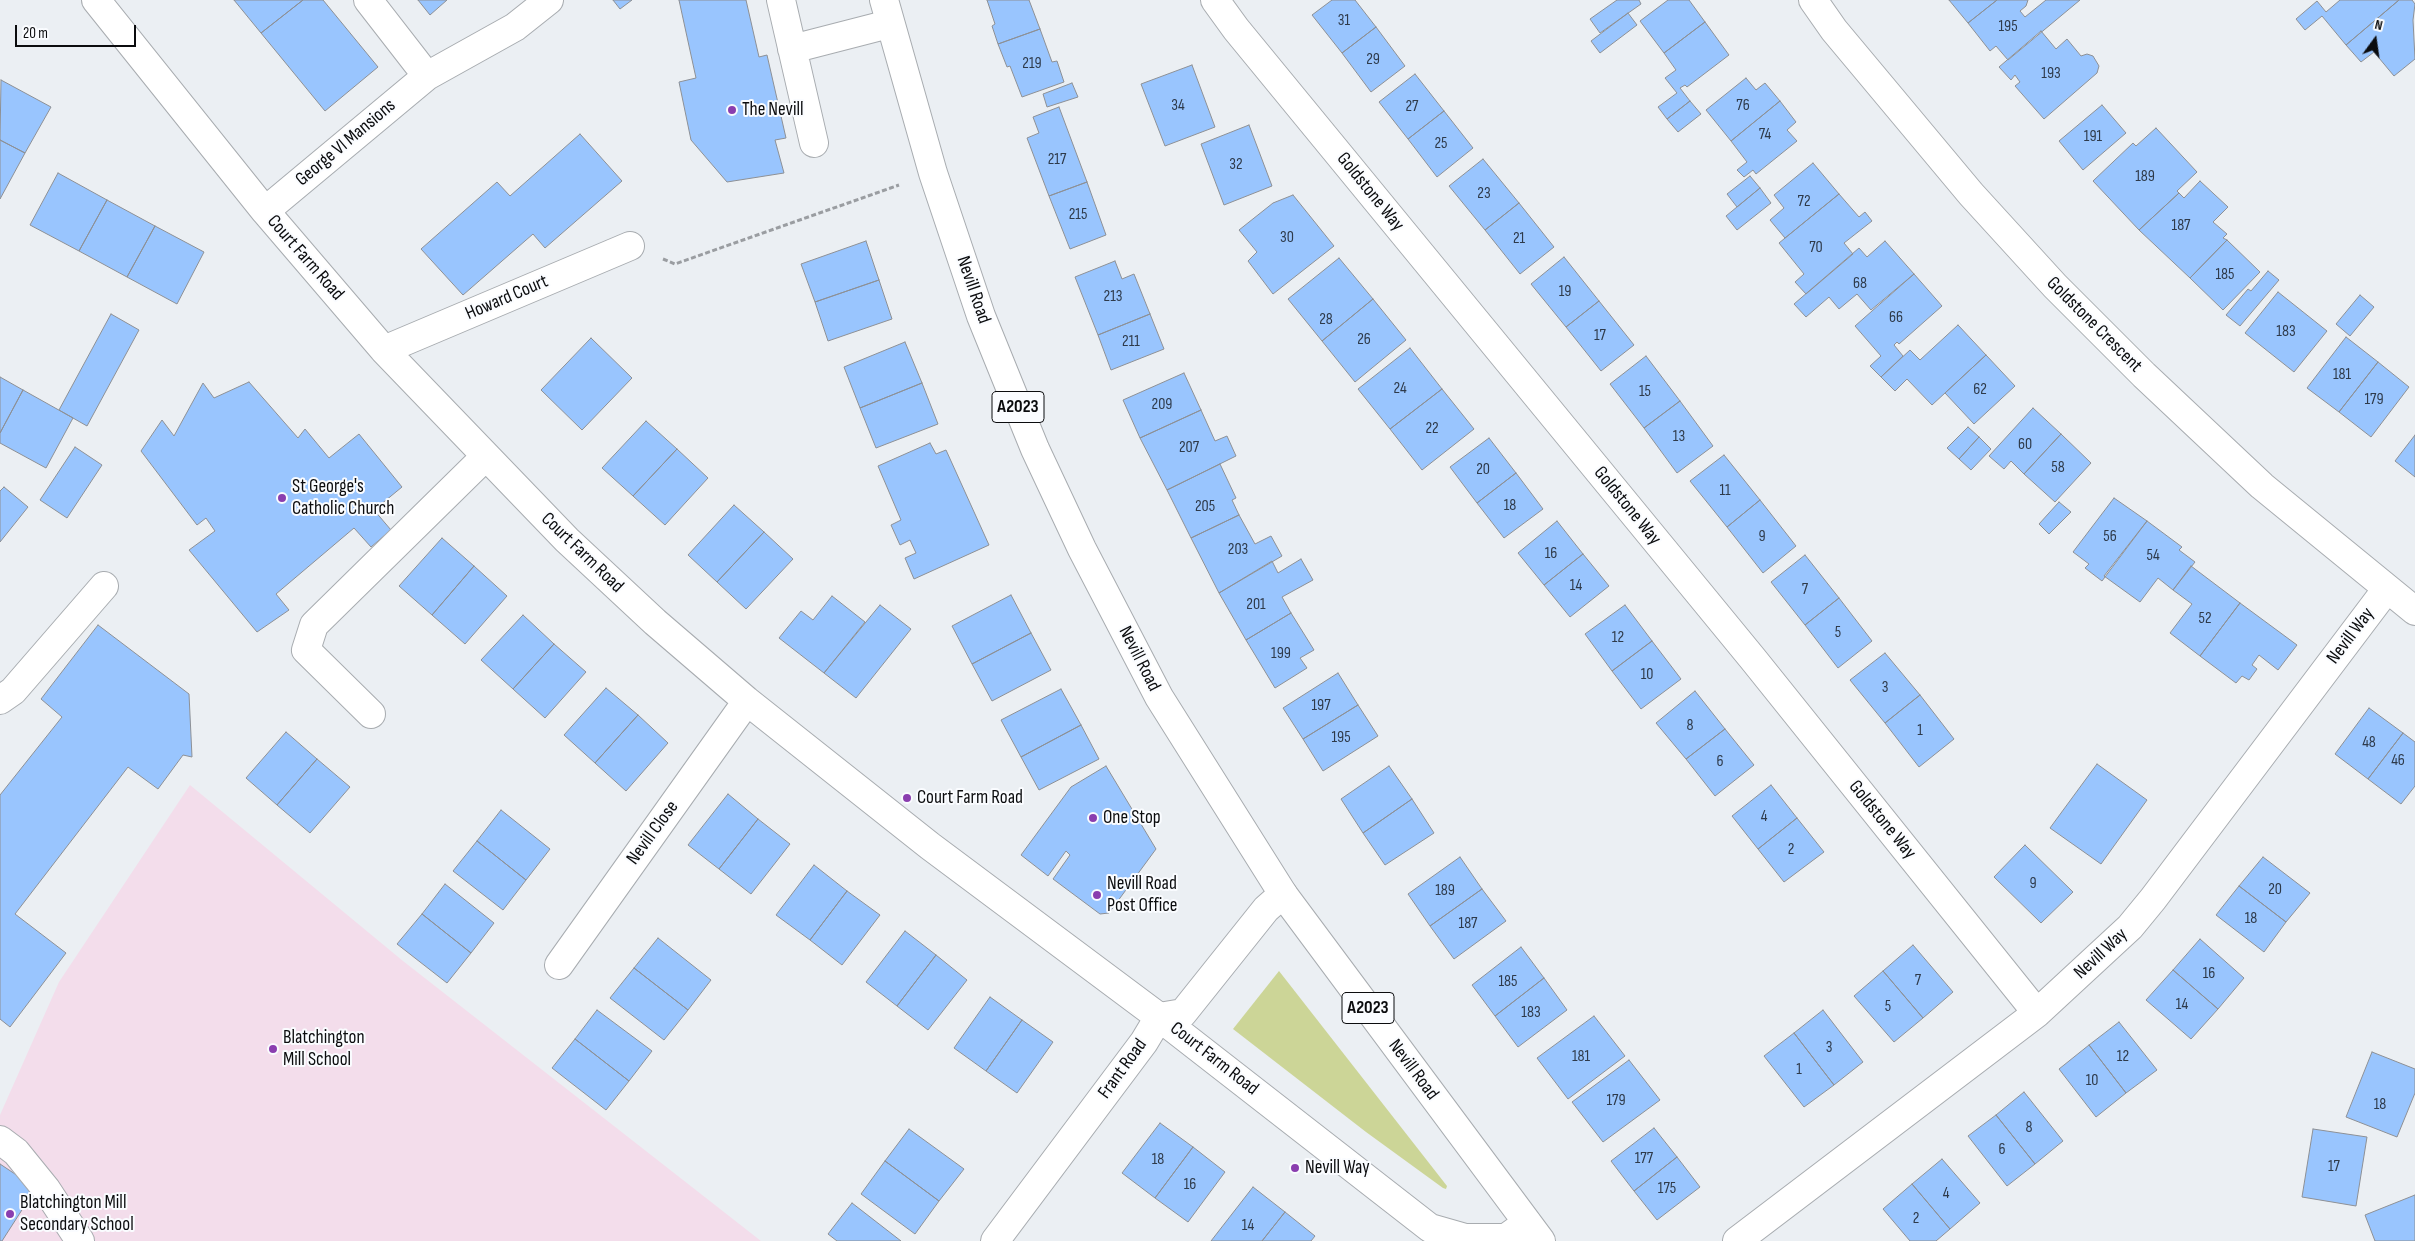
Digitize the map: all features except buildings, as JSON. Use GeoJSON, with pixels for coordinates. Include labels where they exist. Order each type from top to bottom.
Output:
{"type":"FeatureCollection","features":[{"type":"Feature","properties":{"kind":"street","name":"Court Farm Road"},"geometry":{"type":"LineString","coordinates":[[96,0],[265,211],[384,350],[567,540],[655,622],[747,701],[930,846],[1159,1016],[1430,1228],[1465,1238],[1506,1238],[1534,1232]]}},
{"type":"Feature","properties":{"kind":"street"},"geometry":{"type":"LineString","coordinates":[[368,0],[428,76]]}},
{"type":"Feature","properties":{"kind":"street","name":"George VI Mansions"},"geometry":{"type":"LineString","coordinates":[[265,211],[428,76],[515,27],[549,0]]}},
{"type":"Feature","properties":{"kind":"street"},"geometry":{"type":"LineString","coordinates":[[781,0],[814,142]]}},
{"type":"Feature","properties":{"kind":"street","name":"Goldstone Way"},"geometry":{"type":"LineString","coordinates":[[1215,0],[1236,29],[1753,659],[2037,1013]]}},
{"type":"Feature","properties":{"kind":"street","name":"Goldstone Crescent"},"geometry":{"type":"LineString","coordinates":[[1813,0],[1834,30],[1971,194],[2055,286],[2144,375],[2262,486],[2386,590],[2415,611]]}},
{"type":"Feature","properties":{"kind":"street"},"geometry":{"type":"LineString","coordinates":[[792,49],[886,12]]}},
{"type":"Feature","properties":{"kind":"street","name":"Nevill Road"},"geometry":{"type":"LineString","coordinates":[[886,12],[933,173],[981,316],[1035,449],[1082,549],[1159,697],[1283,894],[1534,1232]]}},
{"type":"Feature","properties":{"kind":"street","name":"Howard Court"},"geometry":{"type":"LineString","coordinates":[[384,350],[630,246]]}},
{"type":"Feature","properties":{"kind":"street"},"geometry":{"type":"LineString","coordinates":[[371,714],[306,650],[314,625],[486,456]]}},
{"type":"Feature","properties":{"kind":"street"},"geometry":{"type":"LineString","coordinates":[[0,700],[13,691],[104,586]]}},
{"type":"Feature","properties":{"kind":"street","name":"Nevill Way"},"geometry":{"type":"LineString","coordinates":[[1737,1241],[2037,1013],[2103,953],[2153,899],[2386,590]]}},
{"type":"Feature","properties":{"kind":"street","name":"Nevill Close"},"geometry":{"type":"LineString","coordinates":[[559,964],[747,701]]}},
{"type":"Feature","properties":{"kind":"street"},"geometry":{"type":"LineString","coordinates":[[1159,1016],[1183,1013],[1266,909],[1283,894]]}},
{"type":"Feature","properties":{"kind":"street","name":"Frant Road"},"geometry":{"type":"LineString","coordinates":[[995,1241],[1144,1042],[1159,1016]]}},
{"type":"Feature","properties":{"kind":"street"},"geometry":{"type":"LineString","coordinates":[[0,1140],[16,1152],[46,1190],[80,1241]]}},
{"type":"Feature","properties":{"kind":"path"},"geometry":{"type":"LineString","coordinates":[[630,246],[675,264],[933,173]]}},
{"type":"Feature","properties":{"kind":"shaded area","name":"Blatchington Mill School"},"geometry":{"type":"Polygon","coordinates":[[[190,785],[403,961],[761,1241],[0,1241],[0,1115],[59,982],[190,785]]]}},
{"type":"Feature","properties":{"kind":"green space"},"geometry":{"type":"Polygon","coordinates":[[[1279,971],[1447,1186],[1446,1189],[1366,1132],[1233,1029],[1279,971]]]}},
{"type":"Feature","properties":{"kind":"place","name":"The Nevill"},"geometry":{"type":"Point","coordinates":[732,110]}},
{"type":"Feature","properties":{"kind":"place","name":"St George's Catholic Church"},"geometry":{"type":"Point","coordinates":[282,498]}},
{"type":"Feature","properties":{"kind":"place","name":"Court Farm Road"},"geometry":{"type":"Point","coordinates":[907,798]}},
{"type":"Feature","properties":{"kind":"place","name":"One Stop"},"geometry":{"type":"Point","coordinates":[1093,818]}},
{"type":"Feature","properties":{"kind":"place","name":"Nevill Road Post Office"},"geometry":{"type":"Point","coordinates":[1097,895]}},
{"type":"Feature","properties":{"kind":"place","name":"Blatchington Mill School"},"geometry":{"type":"Point","coordinates":[273,1049]}},
{"type":"Feature","properties":{"kind":"place","name":"Nevill Way"},"geometry":{"type":"Point","coordinates":[1295,1168]}},
{"type":"Feature","properties":{"kind":"place","name":"Blatchington Mill Secondary School"},"geometry":{"type":"Point","coordinates":[10,1214]}}]}
